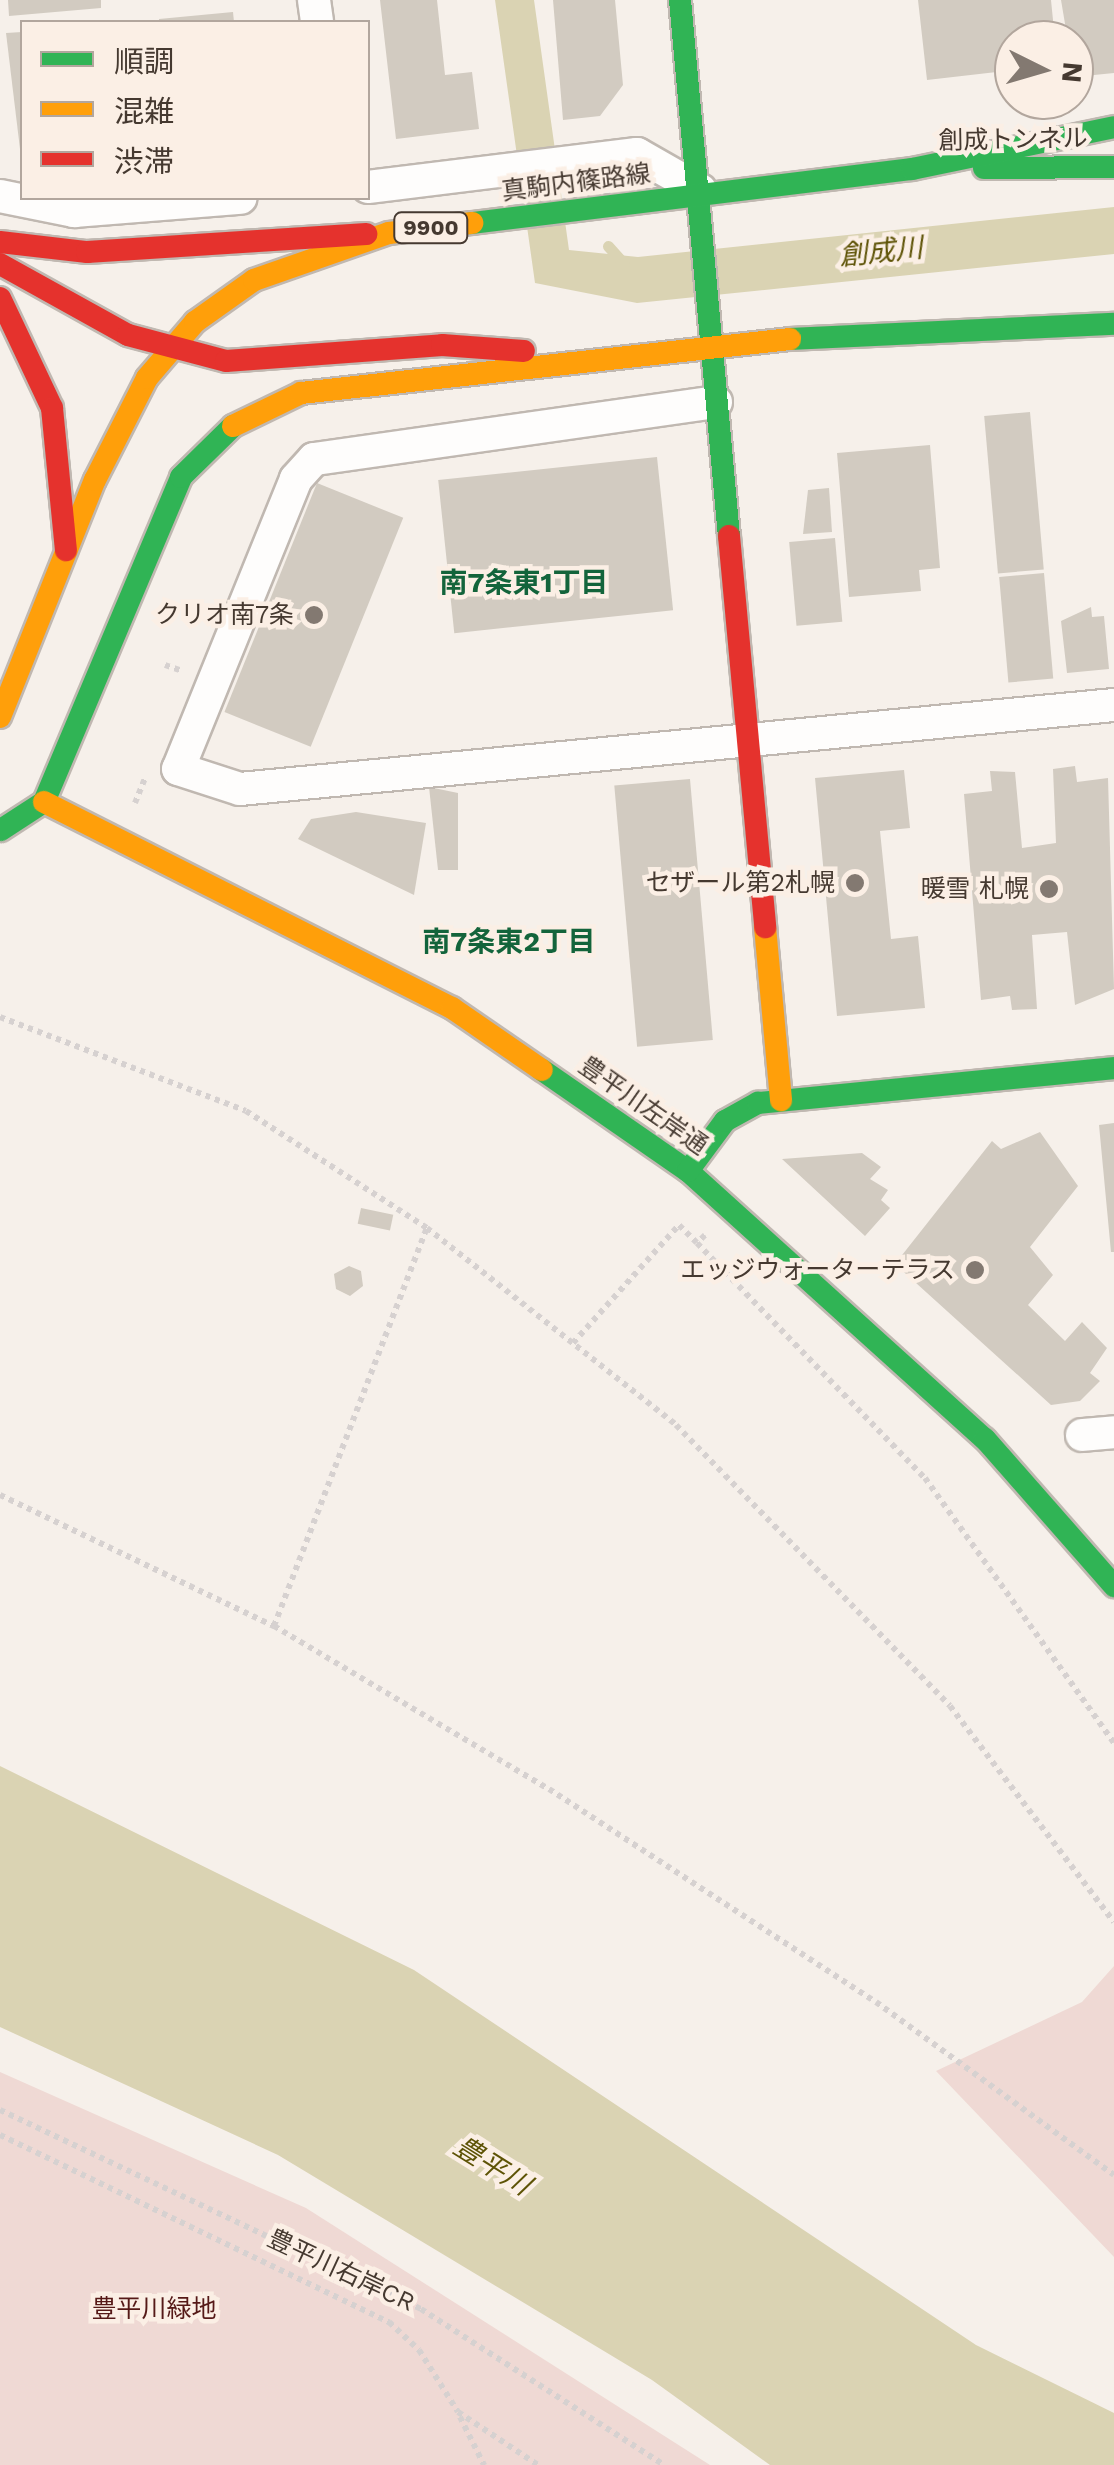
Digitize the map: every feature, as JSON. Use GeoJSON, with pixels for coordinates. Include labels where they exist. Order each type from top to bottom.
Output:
{"type":"FeatureCollection","features":[{"type":"Feature","properties":{"kind":"street"},"geometry":{"type":"LineString","coordinates":[[680,0],[781,1100]]}},
{"type":"Feature","properties":{"kind":"street","name":"真駒内篠路線"},"geometry":{"type":"LineString","coordinates":[[1,712],[115,436],[170,346],[254,280],[389,233],[642,206],[700,190],[912,168],[1114,127]]}},
{"type":"Feature","properties":{"kind":"street"},"geometry":{"type":"LineString","coordinates":[[370,186],[637,154],[700,190]]}},
{"type":"Feature","properties":{"kind":"street","name":"創成トンネル"},"geometry":{"type":"LineString","coordinates":[[912,168],[1114,167]]}},
{"type":"Feature","properties":{"kind":"street"},"geometry":{"type":"LineString","coordinates":[[0,196],[74,211],[214,200]]}},
{"type":"Feature","properties":{"kind":"street"},"geometry":{"type":"LineString","coordinates":[[0,242],[88,252],[389,233]]}},
{"type":"Feature","properties":{"kind":"street"},"geometry":{"type":"LineString","coordinates":[[0,264],[97,320],[170,346],[249,362],[442,345],[591,355]]}},
{"type":"Feature","properties":{"kind":"street"},"geometry":{"type":"LineString","coordinates":[[0,298],[52,408],[66,552]]}},
{"type":"Feature","properties":{"kind":"street"},"geometry":{"type":"LineString","coordinates":[[0,830],[44,802],[163,510],[220,430],[301,393],[591,355],[945,326],[1114,324]]}},
{"type":"Feature","properties":{"kind":"street"},"geometry":{"type":"LineString","coordinates":[[716,402],[314,459],[296,479],[178,769],[240,789],[1114,705]]}},
{"type":"Feature","properties":{"kind":"street","name":"豊平川左岸通"},"geometry":{"type":"LineString","coordinates":[[44,802],[452,1008],[688,1172],[985,1439],[1114,1586]]}},
{"type":"Feature","properties":{"kind":"street"},"geometry":{"type":"LineString","coordinates":[[688,1172],[740,1109],[781,1100],[1114,1068]]}},
{"type":"Feature","properties":{"kind":"path"},"geometry":{"type":"LineString","coordinates":[[165,664],[187,674]]}},
{"type":"Feature","properties":{"kind":"path"},"geometry":{"type":"LineString","coordinates":[[0,1018],[246,1111],[427,1228],[676,1426],[879,1629],[950,1706],[1114,1922]]}},
{"type":"Feature","properties":{"kind":"path"},"geometry":{"type":"LineString","coordinates":[[697,1243],[716,1224]]}},
{"type":"Feature","properties":{"kind":"path"},"geometry":{"type":"LineString","coordinates":[[572,1343],[679,1225],[925,1478],[1114,1743]]}},
{"type":"Feature","properties":{"kind":"path"},"geometry":{"type":"LineString","coordinates":[[274,1626],[427,1228]]}},
{"type":"Feature","properties":{"kind":"path"},"geometry":{"type":"LineString","coordinates":[[0,1495],[274,1626],[843,1981],[1114,2176]]}},
{"type":"Feature","properties":{"kind":"path","name":"豊平川右岸CR"},"geometry":{"type":"LineString","coordinates":[[0,2110],[421,2309],[664,2465]]}},
{"type":"Feature","properties":{"kind":"path"},"geometry":{"type":"LineString","coordinates":[[0,2135],[388,2322],[419,2350],[458,2412],[484,2465]]}},
{"type":"Feature","properties":{"kind":"path"},"geometry":{"type":"LineString","coordinates":[[458,2412],[538,2465]]}},
{"type":"Feature","properties":{"kind":"green space"},"geometry":{"type":"Polygon","coordinates":[[[1114,1966],[1114,2257],[936,2071],[1082,2002],[1114,1966]]]}},
{"type":"Feature","properties":{"kind":"green space","name":"豊平川緑地"},"geometry":{"type":"Polygon","coordinates":[[[0,2072],[306,2208],[710,2465],[0,2465],[0,2072]]]}},
{"type":"Feature","properties":{"kind":"water","name":"創成川"},"geometry":{"type":"Polygon","coordinates":[[[495,0],[534,0],[569,250],[638,257],[1114,207],[1114,254],[637,303],[535,283],[495,0]]]}},
{"type":"Feature","properties":{"kind":"water","name":"豊平川"},"geometry":{"type":"Polygon","coordinates":[[[0,1766],[414,1970],[976,2345],[1114,2413],[1114,2465],[770,2465],[652,2380],[278,2155],[0,2027],[0,1766]]]}},
{"type":"Feature","properties":{"kind":"building"},"geometry":{"type":"Polygon","coordinates":[[[8,0],[101,0],[101,8],[9,16],[8,0]]]}},
{"type":"Feature","properties":{"kind":"building"},"geometry":{"type":"Polygon","coordinates":[[[380,0],[437,0],[445,75],[472,72],[479,129],[396,139],[380,0]]]}},
{"type":"Feature","properties":{"kind":"building"},"geometry":{"type":"Polygon","coordinates":[[[553,0],[615,0],[623,85],[600,116],[563,120],[553,0]]]}},
{"type":"Feature","properties":{"kind":"building"},"geometry":{"type":"Polygon","coordinates":[[[918,0],[1051,0],[1053,20],[994,20],[994,72],[927,80],[918,0]]]}},
{"type":"Feature","properties":{"kind":"building"},"geometry":{"type":"Polygon","coordinates":[[[1061,0],[1114,0],[1114,73],[1094,75],[1094,20],[1064,20],[1061,0]]]}},
{"type":"Feature","properties":{"kind":"building"},"geometry":{"type":"Polygon","coordinates":[[[233,12],[234,20],[159,20],[233,12]]]}},
{"type":"Feature","properties":{"kind":"building"},"geometry":{"type":"Polygon","coordinates":[[[20,32],[20,149],[6,33],[20,32]]]}},
{"type":"Feature","properties":{"kind":"building"},"geometry":{"type":"Polygon","coordinates":[[[1030,412],[1044,569],[998,573],[984,416],[1030,412]]]}},
{"type":"Feature","properties":{"kind":"building"},"geometry":{"type":"Polygon","coordinates":[[[930,445],[940,568],[919,570],[921,591],[849,597],[837,453],[930,445]]]}},
{"type":"Feature","properties":{"kind":"building"},"geometry":{"type":"Polygon","coordinates":[[[657,457],[673,610],[454,633],[438,480],[657,457]]]}},
{"type":"Feature","properties":{"kind":"building","name":"クリオ南7条"},"geometry":{"type":"Polygon","coordinates":[[[317,483],[403,518],[311,747],[224,712],[317,483]]]}},
{"type":"Feature","properties":{"kind":"building"},"geometry":{"type":"Polygon","coordinates":[[[829,488],[832,532],[803,534],[808,490],[829,488]]]}},
{"type":"Feature","properties":{"kind":"building"},"geometry":{"type":"Polygon","coordinates":[[[835,538],[842,622],[796,626],[789,542],[835,538]]]}},
{"type":"Feature","properties":{"kind":"building"},"geometry":{"type":"Polygon","coordinates":[[[1044,573],[1053,679],[1008,683],[999,577],[1044,573]]]}},
{"type":"Feature","properties":{"kind":"building"},"geometry":{"type":"Polygon","coordinates":[[[1091,607],[1092,617],[1104,616],[1109,669],[1067,673],[1061,621],[1091,607]]]}},
{"type":"Feature","properties":{"kind":"building"},"geometry":{"type":"Polygon","coordinates":[[[1075,766],[1077,782],[1108,778],[1114,989],[1075,1005],[1067,932],[1032,935],[1037,1009],[1012,1010],[1010,996],[981,1000],[964,794],[992,791],[990,771],[1015,772],[1022,848],[1056,843],[1053,769],[1075,766]]]}},
{"type":"Feature","properties":{"kind":"building","name":"セザール第2札幌"},"geometry":{"type":"Polygon","coordinates":[[[904,770],[910,828],[880,831],[891,939],[918,936],[925,1008],[837,1016],[815,778],[904,770]]]}},
{"type":"Feature","properties":{"kind":"building"},"geometry":{"type":"Polygon","coordinates":[[[690,779],[713,1040],[637,1047],[614,786],[690,779]]]}},
{"type":"Feature","properties":{"kind":"building"},"geometry":{"type":"Polygon","coordinates":[[[429,787],[458,793],[458,870],[438,870],[429,787]]]}},
{"type":"Feature","properties":{"kind":"building"},"geometry":{"type":"Polygon","coordinates":[[[356,812],[426,823],[414,895],[298,839],[311,819],[356,812]]]}},
{"type":"Feature","properties":{"kind":"building"},"geometry":{"type":"Polygon","coordinates":[[[1114,1123],[1114,1252],[1111,1252],[1099,1125],[1114,1123]]]}},
{"type":"Feature","properties":{"kind":"building","name":"エッジウォーターテラス"},"geometry":{"type":"Polygon","coordinates":[[[1040,1132],[1078,1186],[1030,1247],[1053,1275],[1028,1305],[1065,1341],[1082,1322],[1107,1348],[1090,1373],[1100,1381],[1080,1401],[1051,1405],[895,1264],[992,1141],[1001,1149],[1040,1132]]]}},
{"type":"Feature","properties":{"kind":"building"},"geometry":{"type":"Polygon","coordinates":[[[862,1153],[881,1167],[870,1179],[888,1190],[881,1200],[890,1208],[865,1236],[782,1159],[862,1153]]]}},
{"type":"Feature","properties":{"kind":"building"},"geometry":{"type":"Polygon","coordinates":[[[361,1208],[393,1215],[390,1231],[358,1224],[361,1208]]]}},
{"type":"Feature","properties":{"kind":"building"},"geometry":{"type":"Polygon","coordinates":[[[349,1266],[361,1271],[363,1286],[350,1296],[336,1289],[334,1274],[349,1266]]]}},
{"type":"Feature","properties":{"kind":"waterway"},"geometry":{"type":"LineString","coordinates":[[608,246],[624,264]]}},
{"type":"Feature","properties":{"kind":"traffic: fast"},"geometry":{"type":"LineString","coordinates":[[680,0],[729,536]]}},
{"type":"Feature","properties":{"kind":"traffic: fast"},"geometry":{"type":"LineString","coordinates":[[472,223],[912,169],[1114,127]]}},
{"type":"Feature","properties":{"kind":"traffic: fast"},"geometry":{"type":"LineString","coordinates":[[984,168],[1114,167]]}},
{"type":"Feature","properties":{"kind":"traffic: fast"},"geometry":{"type":"LineString","coordinates":[[790,339],[1114,324]]}},
{"type":"Feature","properties":{"kind":"traffic: fast"},"geometry":{"type":"LineString","coordinates":[[1,830],[44,802],[181,477],[233,426]]}},
{"type":"Feature","properties":{"kind":"traffic: fast"},"geometry":{"type":"LineString","coordinates":[[688,1171],[725,1121],[758,1103],[1114,1068]]}},
{"type":"Feature","properties":{"kind":"traffic: fast"},"geometry":{"type":"LineString","coordinates":[[542,1070],[688,1171],[985,1439],[1114,1586]]}},
{"type":"Feature","properties":{"kind":"traffic: slow"},"geometry":{"type":"LineString","coordinates":[[0,717],[95,480],[147,378],[195,322],[254,280],[389,233],[472,223]]}},
{"type":"Feature","properties":{"kind":"traffic: slow"},"geometry":{"type":"LineString","coordinates":[[233,426],[301,393],[790,339]]}},
{"type":"Feature","properties":{"kind":"traffic: slow"},"geometry":{"type":"LineString","coordinates":[[44,802],[452,1008],[542,1070]]}},
{"type":"Feature","properties":{"kind":"traffic: slow"},"geometry":{"type":"LineString","coordinates":[[765,927],[781,1100]]}},
{"type":"Feature","properties":{"kind":"traffic: jam"},"geometry":{"type":"LineString","coordinates":[[0,242],[87,252],[366,234]]}},
{"type":"Feature","properties":{"kind":"traffic: jam"},"geometry":{"type":"LineString","coordinates":[[0,264],[128,335],[226,361],[442,345],[524,351]]}},
{"type":"Feature","properties":{"kind":"traffic: jam"},"geometry":{"type":"LineString","coordinates":[[0,298],[52,408],[66,550]]}},
{"type":"Feature","properties":{"kind":"traffic: jam"},"geometry":{"type":"LineString","coordinates":[[729,536],[765,927]]}},
{"type":"Feature","properties":{"kind":"place","name":"クリオ南7条"},"geometry":{"type":"Point","coordinates":[314,615]}},
{"type":"Feature","properties":{"kind":"place","name":"セザール第2札幌"},"geometry":{"type":"Point","coordinates":[855,883]}},
{"type":"Feature","properties":{"kind":"place","name":"暖雪 札幌"},"geometry":{"type":"Point","coordinates":[1049,889]}},
{"type":"Feature","properties":{"kind":"place","name":"エッジウォーターテラス"},"geometry":{"type":"Point","coordinates":[975,1270]}},
{"type":"Feature","properties":{"kind":"district","name":"南7条東1丁目"},"geometry":{"type":"Point","coordinates":[524,583]}},
{"type":"Feature","properties":{"kind":"district","name":"南7条東2丁目"},"geometry":{"type":"Point","coordinates":[509,942]}}]}
